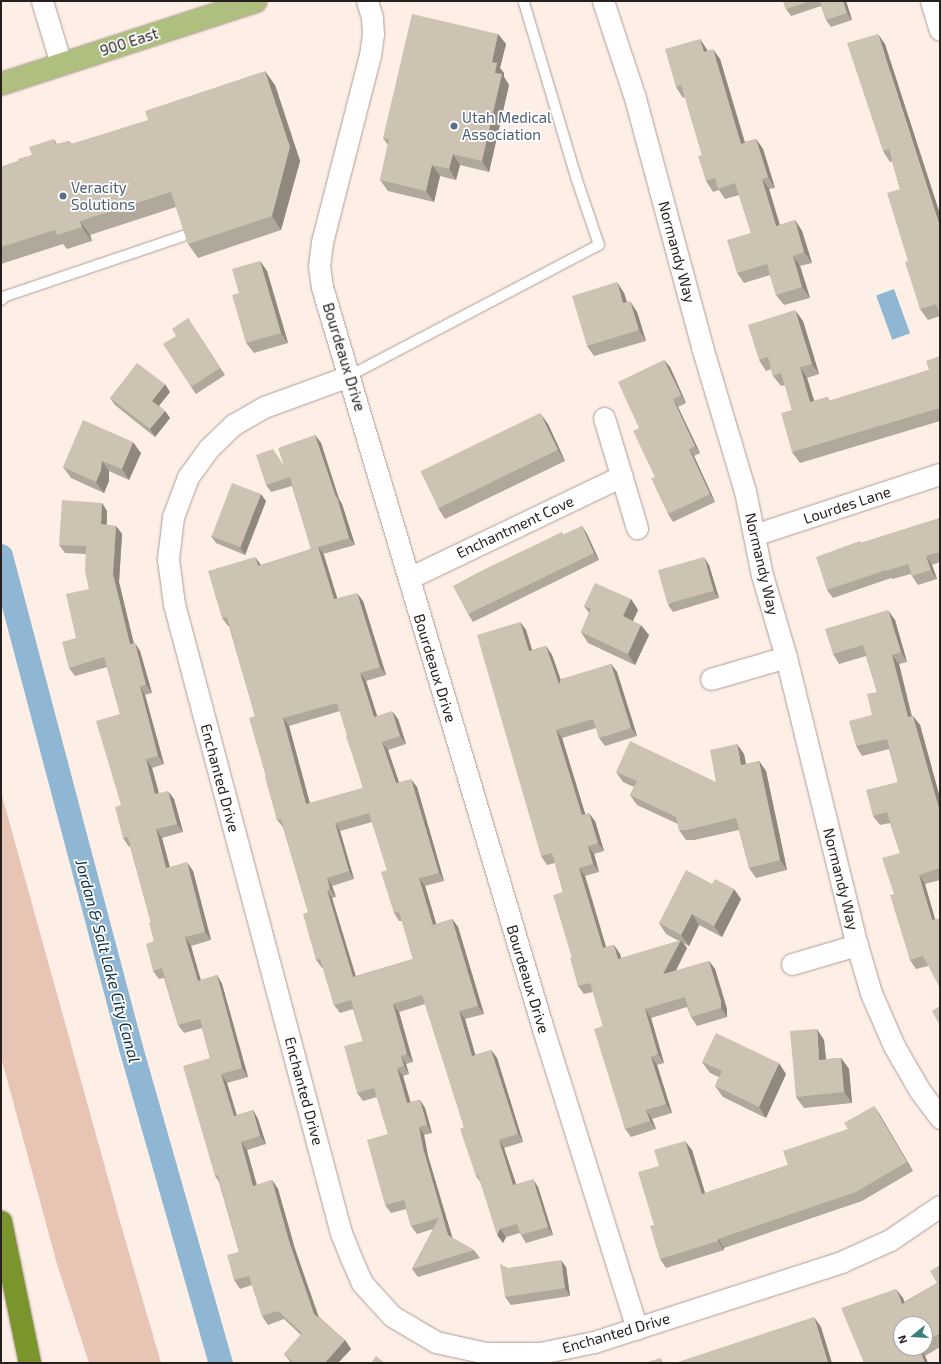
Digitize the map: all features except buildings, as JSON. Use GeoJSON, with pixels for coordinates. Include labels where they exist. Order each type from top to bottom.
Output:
{"type":"FeatureCollection","features":[{"type":"Feature","properties":{"kind":"highway"},"geometry":{"type":"LineString","coordinates":[[1,1222],[29,1363]]}},
{"type":"Feature","properties":{"kind":"highway"},"geometry":{"type":"LineString","coordinates":[[1,1280],[29,1363]]}},
{"type":"Feature","properties":{"kind":"main road","name":"900 East"},"geometry":{"type":"LineString","coordinates":[[1,84],[256,1]]}},
{"type":"Feature","properties":{"kind":"street"},"geometry":{"type":"LineString","coordinates":[[42,1],[61,64]]}},
{"type":"Feature","properties":{"kind":"street","name":"Bourdeaux Drive"},"geometry":{"type":"LineString","coordinates":[[367,1],[372,17],[373,34],[370,54],[322,242],[319,266],[322,287],[543,1028],[637,1329]]}},
{"type":"Feature","properties":{"kind":"street","name":"Normandy Way"},"geometry":{"type":"LineString","coordinates":[[603,1],[635,98],[702,347],[745,491],[762,575],[786,657],[857,945],[871,993],[894,1046],[920,1091],[940,1118]]}},
{"type":"Feature","properties":{"kind":"street"},"geometry":{"type":"LineString","coordinates":[[931,1],[940,30]]}},
{"type":"Feature","properties":{"kind":"street","name":"Enchanted Drive"},"geometry":{"type":"LineString","coordinates":[[349,376],[264,407],[234,424],[208,448],[188,477],[173,517],[168,559],[174,604],[341,1232],[350,1258],[362,1283],[392,1316],[436,1342],[486,1354],[540,1353],[594,1342],[841,1262],[890,1240],[940,1206]]}},
{"type":"Feature","properties":{"kind":"street"},"geometry":{"type":"LineString","coordinates":[[604,418],[637,528]]}},
{"type":"Feature","properties":{"kind":"street","name":"Lourdes Lane"},"geometry":{"type":"LineString","coordinates":[[754,535],[940,474]]}},
{"type":"Feature","properties":{"kind":"street","name":"Enchantment Cove"},"geometry":{"type":"LineString","coordinates":[[409,578],[622,476]]}},
{"type":"Feature","properties":{"kind":"street"},"geometry":{"type":"LineString","coordinates":[[711,679],[786,657]]}},
{"type":"Feature","properties":{"kind":"street"},"geometry":{"type":"LineString","coordinates":[[792,964],[857,945]]}},
{"type":"Feature","properties":{"kind":"lane"},"geometry":{"type":"LineString","coordinates":[[349,376],[599,245],[576,177],[523,2]]}},
{"type":"Feature","properties":{"kind":"lane"},"geometry":{"type":"LineString","coordinates":[[3,295],[183,236]]}},
{"type":"Feature","properties":{"kind":"shaded area"},"geometry":{"type":"Polygon","coordinates":[[[1,792],[121,1225],[161,1363],[89,1363],[57,1264],[1,1057],[1,792]]]}},
{"type":"Feature","properties":{"kind":"water"},"geometry":{"type":"Polygon","coordinates":[[[894,289],[910,333],[892,340],[876,295],[894,289]]]}},
{"type":"Feature","properties":{"kind":"waterway","name":"Jordan & Salt Lake City Canal"},"geometry":{"type":"LineString","coordinates":[[1,556],[131,1048],[221,1363]]}},
{"type":"Feature","properties":{"kind":"place","name":"Utah Medical Association"},"geometry":{"type":"Point","coordinates":[454,126]}},
{"type":"Feature","properties":{"kind":"place","name":"Veracity Solutions"},"geometry":{"type":"Point","coordinates":[63,196]}}]}
